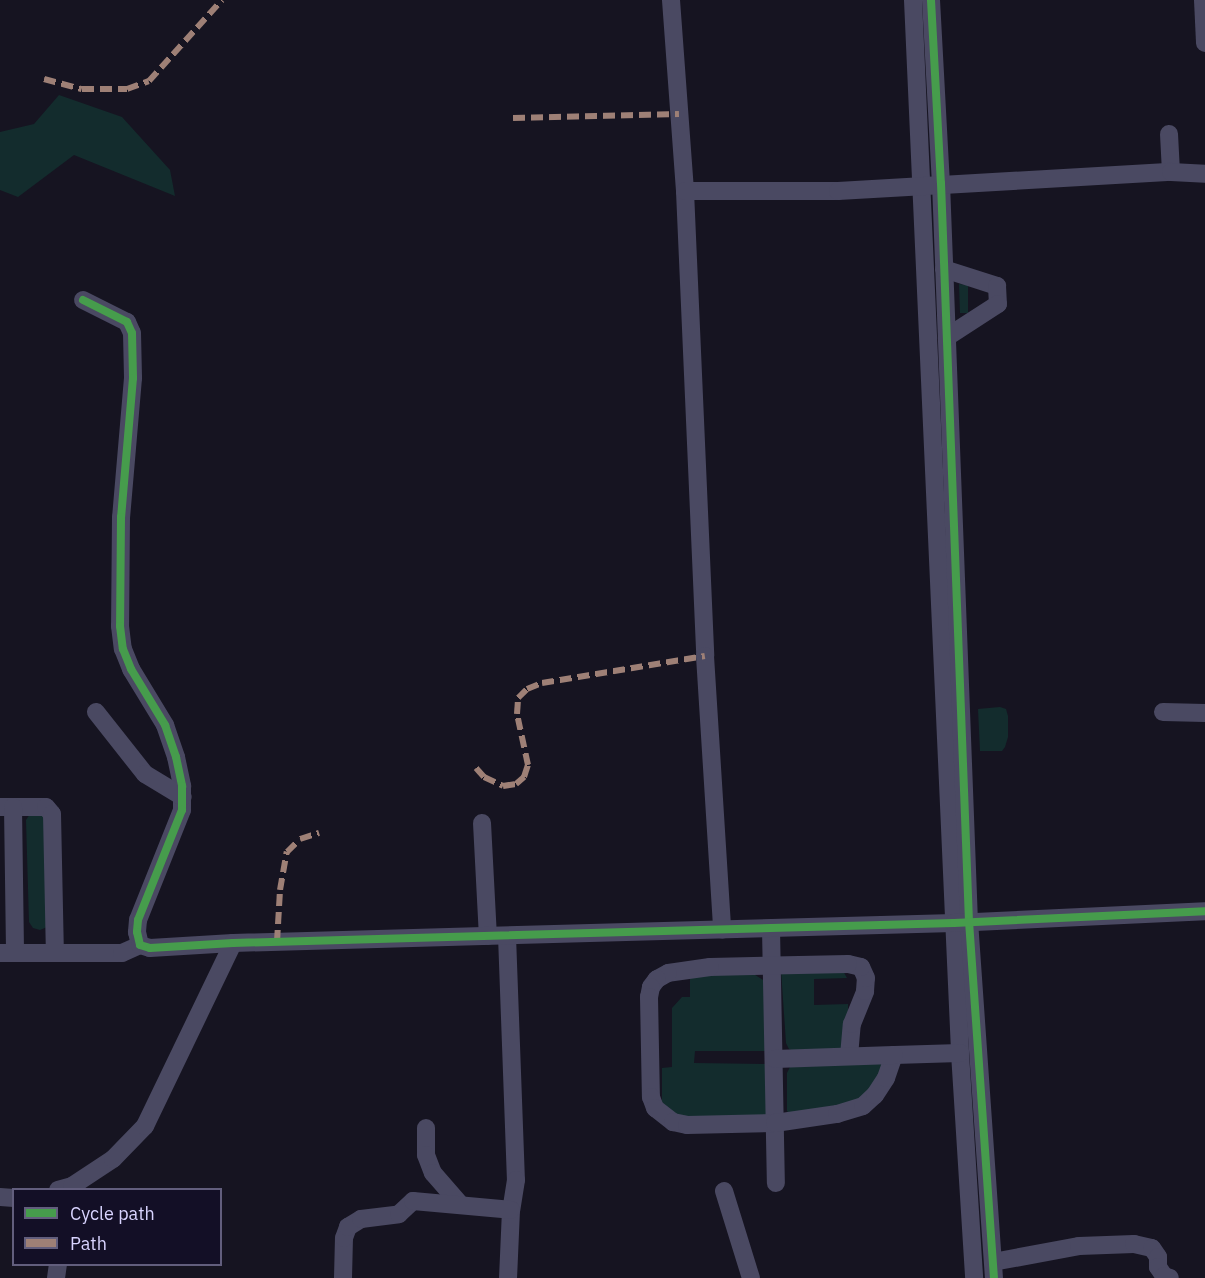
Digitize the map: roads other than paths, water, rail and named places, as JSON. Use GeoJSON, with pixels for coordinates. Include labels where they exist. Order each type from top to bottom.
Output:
{"type":"FeatureCollection","features":[{"type":"Feature","properties":{"kind":"street"},"geometry":{"type":"LineString","coordinates":[[671,0],[685,191],[705,656],[722,929]]}},
{"type":"Feature","properties":{"kind":"street"},"geometry":{"type":"LineString","coordinates":[[913,0],[921,185],[962,922],[994,1270],[1079,1246],[1134,1244],[1152,1248],[1158,1257],[1158,1267],[1164,1276],[1170,1278]]}},
{"type":"Feature","properties":{"kind":"street"},"geometry":{"type":"LineString","coordinates":[[931,0],[947,338],[962,922],[960,1053],[974,1278]]}},
{"type":"Feature","properties":{"kind":"street"},"geometry":{"type":"LineString","coordinates":[[1203,0],[1205,43]]}},
{"type":"Feature","properties":{"kind":"street"},"geometry":{"type":"LineString","coordinates":[[1169,134],[1171,172]]}},
{"type":"Feature","properties":{"kind":"street"},"geometry":{"type":"LineString","coordinates":[[685,191],[838,191],[941,183],[1171,172],[1205,174]]}},
{"type":"Feature","properties":{"kind":"street"},"geometry":{"type":"LineString","coordinates":[[944,269],[996,286],[998,304],[947,338]]}},
{"type":"Feature","properties":{"kind":"street"},"geometry":{"type":"LineString","coordinates":[[83,300],[127,322],[132,333],[133,378],[122,517],[120,626],[123,649],[131,669],[165,725],[176,757],[183,797],[182,810],[138,920],[137,932],[140,945]]}},
{"type":"Feature","properties":{"kind":"street"},"geometry":{"type":"LineString","coordinates":[[96,712],[145,774],[183,797]]}},
{"type":"Feature","properties":{"kind":"street"},"geometry":{"type":"LineString","coordinates":[[1163,712],[1205,713]]}},
{"type":"Feature","properties":{"kind":"street"},"geometry":{"type":"LineString","coordinates":[[55,953],[52,814],[46,807],[6,807],[8,953],[55,953],[122,953],[140,945],[150,948],[233,943],[771,929],[1205,911]]}},
{"type":"Feature","properties":{"kind":"street"},"geometry":{"type":"LineString","coordinates":[[482,823],[488,936]]}},
{"type":"Feature","properties":{"kind":"street"},"geometry":{"type":"LineString","coordinates":[[771,929],[776,1183]]}},
{"type":"Feature","properties":{"kind":"street"},"geometry":{"type":"LineString","coordinates":[[507,936],[516,1180],[511,1210],[508,1278]]}},
{"type":"Feature","properties":{"kind":"street"},"geometry":{"type":"LineString","coordinates":[[67,1188],[113,1159],[145,1126],[233,943]]}},
{"type":"Feature","properties":{"kind":"street"},"geometry":{"type":"LineString","coordinates":[[849,1056],[852,1024],[865,991],[866,978],[861,967],[848,964],[710,967],[668,973],[657,979],[649,997],[651,1097],[655,1108],[673,1122],[687,1125],[775,1123],[837,1114],[863,1106],[875,1095],[886,1078],[894,1055]]}},
{"type":"Feature","properties":{"kind":"street"},"geometry":{"type":"LineString","coordinates":[[775,1059],[960,1053]]}},
{"type":"Feature","properties":{"kind":"street"},"geometry":{"type":"LineString","coordinates":[[426,1128],[426,1155],[433,1173],[460,1204]]}},
{"type":"Feature","properties":{"kind":"street"},"geometry":{"type":"LineString","coordinates":[[724,1191],[751,1278]]}},
{"type":"Feature","properties":{"kind":"street"},"geometry":{"type":"LineString","coordinates":[[343,1278],[344,1238],[348,1227],[361,1219],[399,1214],[413,1201],[511,1210]]}}]}
